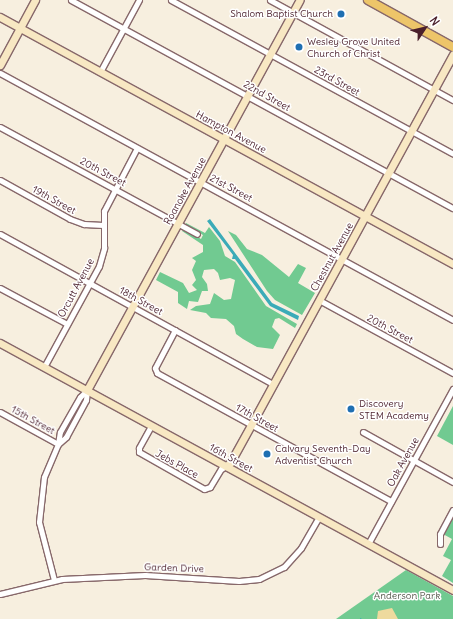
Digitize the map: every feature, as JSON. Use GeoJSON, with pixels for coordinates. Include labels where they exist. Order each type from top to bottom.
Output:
{"type":"FeatureCollection","features":[{"type":"Feature","properties":{"kind":"main road"},"geometry":{"type":"LineString","coordinates":[[368,0],[453,46]]}},
{"type":"Feature","properties":{"kind":"street"},"geometry":{"type":"LineString","coordinates":[[0,65],[35,0]]}},
{"type":"Feature","properties":{"kind":"street","name":"22nd Street"},"geometry":{"type":"LineString","coordinates":[[72,0],[453,208]]}},
{"type":"Feature","properties":{"kind":"street"},"geometry":{"type":"LineString","coordinates":[[100,72],[139,0]]}},
{"type":"Feature","properties":{"kind":"street","name":"23rd Street"},"geometry":{"type":"LineString","coordinates":[[171,0],[453,154]]}},
{"type":"Feature","properties":{"kind":"street"},"geometry":{"type":"LineString","coordinates":[[270,0],[453,100]]}},
{"type":"Feature","properties":{"kind":"street","name":"Roanoke Avenue"},"geometry":{"type":"LineString","coordinates":[[54,580],[41,532],[39,508],[44,477],[58,444],[66,437],[86,400],[87,390],[300,0]]}},
{"type":"Feature","properties":{"kind":"street","name":"Hampton Avenue"},"geometry":{"type":"LineString","coordinates":[[0,17],[453,264]]}},
{"type":"Feature","properties":{"kind":"street","name":"Chestnut Avenue"},"geometry":{"type":"LineString","coordinates":[[226,466],[230,463],[251,425],[453,55]]}},
{"type":"Feature","properties":{"kind":"street","name":"21st Street"},"geometry":{"type":"LineString","coordinates":[[0,73],[453,320]]}},
{"type":"Feature","properties":{"kind":"street","name":"20th Street"},"geometry":{"type":"LineString","coordinates":[[0,127],[197,234]]}},
{"type":"Feature","properties":{"kind":"street","name":"Orcutt Avenue"},"geometry":{"type":"LineString","coordinates":[[44,367],[90,283],[103,254],[102,225],[107,204],[137,148]]}},
{"type":"Feature","properties":{"kind":"street","name":"19th Street"},"geometry":{"type":"LineString","coordinates":[[0,180],[70,219],[84,224],[102,225]]}},
{"type":"Feature","properties":{"kind":"street","name":"18th Street"},"geometry":{"type":"LineString","coordinates":[[0,234],[273,384]]}},
{"type":"Feature","properties":{"kind":"street"},"geometry":{"type":"LineString","coordinates":[[0,288],[67,324]]}},
{"type":"Feature","properties":{"kind":"street","name":"20th Street"},"geometry":{"type":"LineString","coordinates":[[319,300],[453,373]]}},
{"type":"Feature","properties":{"kind":"street","name":"17th Street"},"geometry":{"type":"LineString","coordinates":[[175,330],[154,371],[391,502]]}},
{"type":"Feature","properties":{"kind":"street","name":"16th Street"},"geometry":{"type":"LineString","coordinates":[[0,343],[453,590]]}},
{"type":"Feature","properties":{"kind":"street","name":"Oak Avenue"},"geometry":{"type":"LineString","coordinates":[[368,544],[453,389]]}},
{"type":"Feature","properties":{"kind":"street","name":"15th Street"},"geometry":{"type":"LineString","coordinates":[[0,412],[58,444]]}},
{"type":"Feature","properties":{"kind":"street","name":"Jebs Place"},"geometry":{"type":"LineString","coordinates":[[152,426],[139,448],[141,454],[204,489],[210,487],[221,468],[226,466]]}},
{"type":"Feature","properties":{"kind":"street"},"geometry":{"type":"LineString","coordinates":[[363,432],[453,482]]}},
{"type":"Feature","properties":{"kind":"street"},"geometry":{"type":"LineString","coordinates":[[440,544],[440,534],[453,510]]}},
{"type":"Feature","properties":{"kind":"street","name":"Garden Drive"},"geometry":{"type":"LineString","coordinates":[[0,594],[54,580],[145,575],[239,581],[259,579],[284,567],[301,548],[319,517]]}},
{"type":"Feature","properties":{"kind":"green space"},"geometry":{"type":"Polygon","coordinates":[[[186,223],[205,233],[209,227],[220,241],[225,256],[235,262],[266,306],[297,324],[295,328],[279,318],[275,319],[272,327],[280,335],[273,349],[257,347],[243,339],[236,334],[234,326],[226,319],[211,318],[206,313],[190,310],[196,306],[210,304],[214,293],[224,300],[231,299],[235,280],[230,278],[220,280],[218,273],[214,269],[204,270],[202,277],[207,284],[208,291],[202,291],[198,302],[189,301],[187,309],[178,303],[178,292],[156,280],[160,272],[183,283],[189,293],[197,290],[192,285],[196,280],[192,270],[196,261],[192,258],[203,252],[203,245],[182,231],[184,229],[201,239],[203,235],[185,225],[186,223]]]}},
{"type":"Feature","properties":{"kind":"green space"},"geometry":{"type":"Polygon","coordinates":[[[228,231],[236,235],[247,249],[262,255],[289,277],[298,264],[306,268],[298,283],[315,293],[302,315],[275,300],[267,291],[228,231]]]}},
{"type":"Feature","properties":{"kind":"green space"},"geometry":{"type":"Polygon","coordinates":[[[453,406],[453,445],[437,436],[453,406]]]}},
{"type":"Feature","properties":{"kind":"green space","name":"Anderson Park"},"geometry":{"type":"Polygon","coordinates":[[[453,517],[453,583],[442,576],[451,560],[443,556],[452,539],[443,534],[453,517]]]}},
{"type":"Feature","properties":{"kind":"green space","name":"Anderson Park"},"geometry":{"type":"Polygon","coordinates":[[[406,570],[453,596],[453,619],[336,619],[406,570]]]}},
{"type":"Feature","properties":{"kind":"sand"},"geometry":{"type":"Polygon","coordinates":[[[392,608],[398,619],[377,619],[378,611],[392,608]]]}},
{"type":"Feature","properties":{"kind":"water"},"geometry":{"type":"Polygon","coordinates":[[[210,219],[272,303],[299,316],[298,320],[270,306],[235,259],[232,259],[233,255],[207,221],[210,219]]]}},
{"type":"Feature","properties":{"kind":"place","name":"Shalom Baptist Church"},"geometry":{"type":"Point","coordinates":[341,14]}},
{"type":"Feature","properties":{"kind":"place","name":"Wesley Grove United Church of Christ"},"geometry":{"type":"Point","coordinates":[299,47]}},
{"type":"Feature","properties":{"kind":"place","name":"Discovery STEM Academy"},"geometry":{"type":"Point","coordinates":[351,409]}},
{"type":"Feature","properties":{"kind":"place","name":"Calvary Seventh-Day Adventist Church"},"geometry":{"type":"Point","coordinates":[267,454]}}]}
